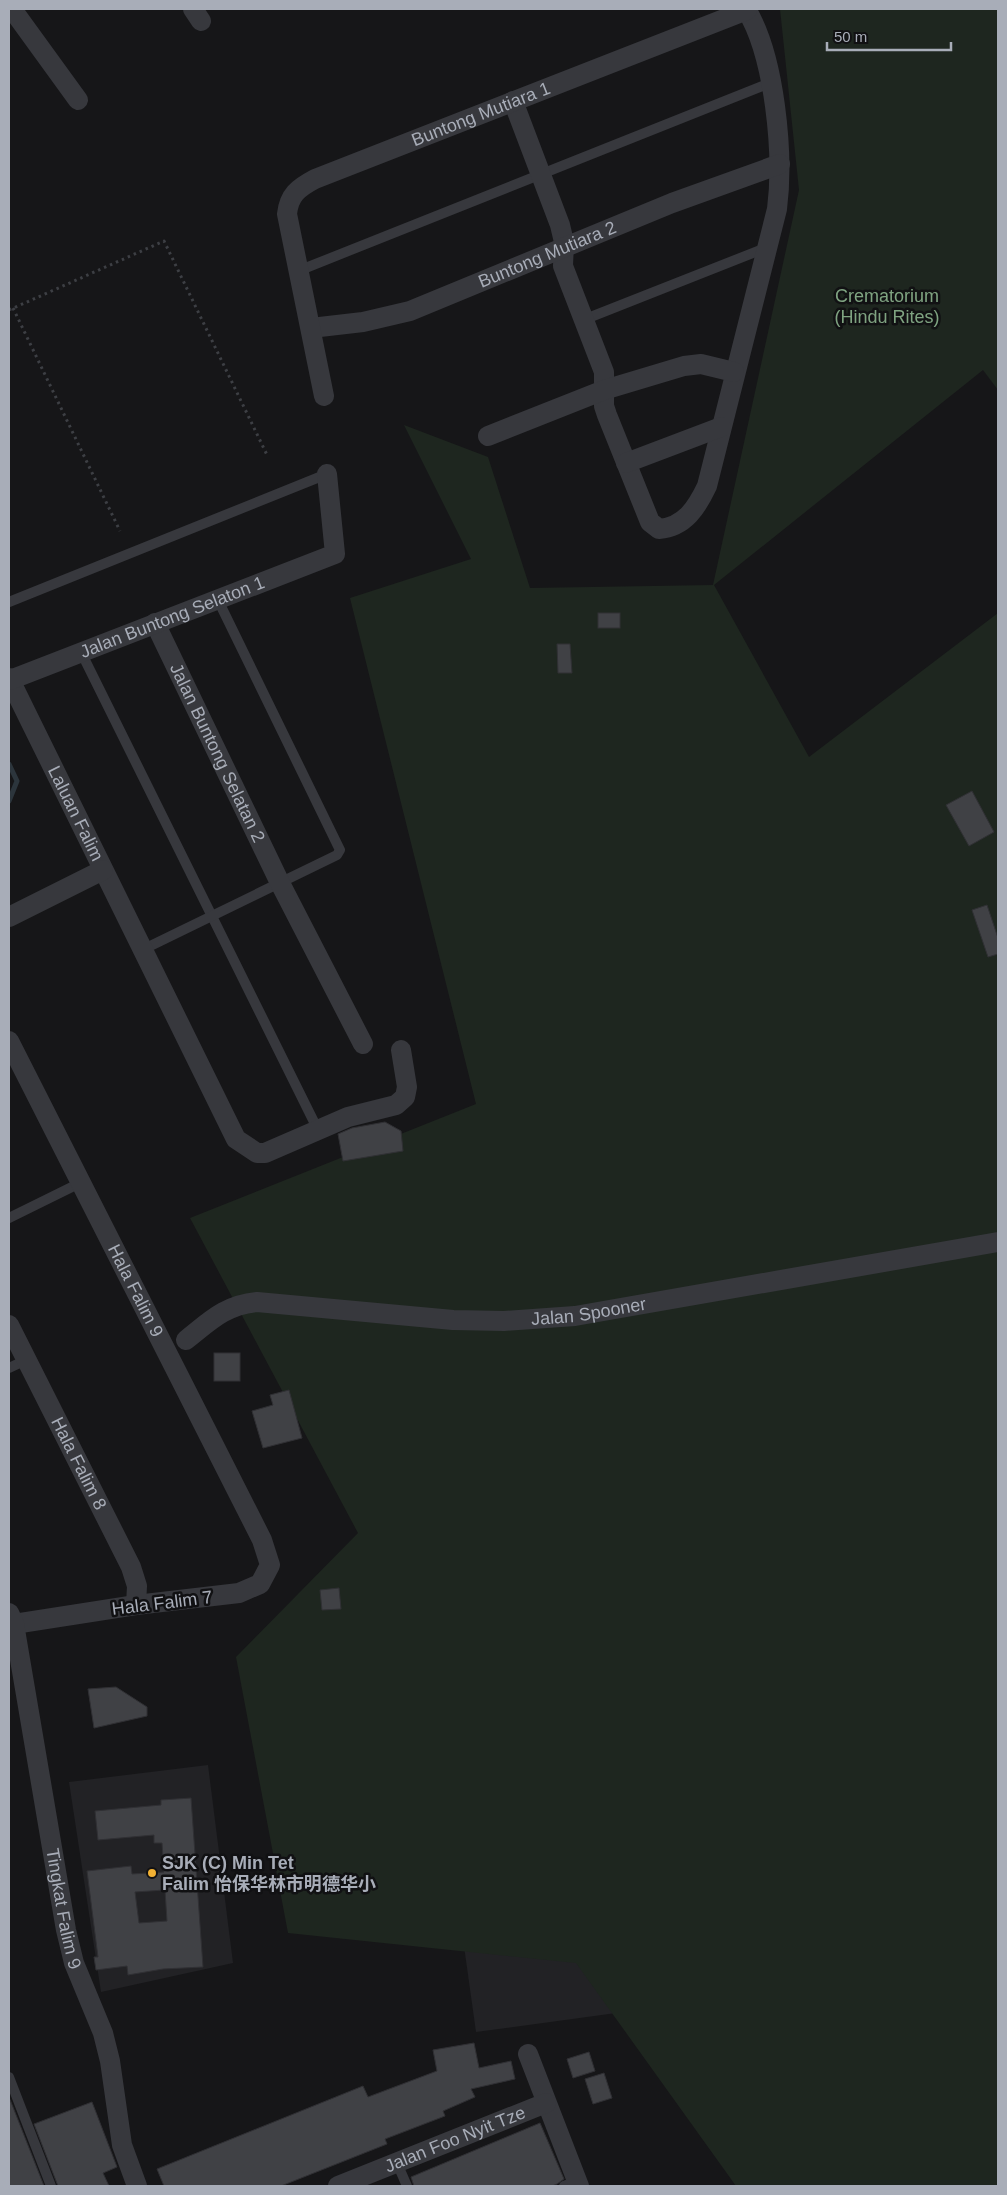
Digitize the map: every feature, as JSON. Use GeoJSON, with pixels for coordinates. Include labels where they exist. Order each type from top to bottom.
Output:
{"type":"FeatureCollection","features":[{"type":"Feature","properties":{"kind":"street"},"geometry":{"type":"LineString","coordinates":[[12,9],[78,100]]}},
{"type":"Feature","properties":{"kind":"street"},"geometry":{"type":"LineString","coordinates":[[513,101],[560,225],[564,249],[563,266],[604,372],[604,406],[650,522],[659,529],[668,528],[691,514],[700,502],[706,486],[777,209],[780,164],[770,83],[764,51],[756,28],[746,9]]}},
{"type":"Feature","properties":{"kind":"street","name":"Buntong Mutiara 1"},"geometry":{"type":"LineString","coordinates":[[324,396],[287,214],[288,202],[292,194],[315,179],[746,9]]}},
{"type":"Feature","properties":{"kind":"street","name":"Buntong Mutiara 2"},"geometry":{"type":"LineString","coordinates":[[311,328],[363,322],[410,311],[672,203],[780,164]]}},
{"type":"Feature","properties":{"kind":"street"},"geometry":{"type":"LineString","coordinates":[[488,436],[604,390],[684,366],[701,364],[734,372]]}},
{"type":"Feature","properties":{"kind":"street"},"geometry":{"type":"LineString","coordinates":[[626,463],[721,427]]}},
{"type":"Feature","properties":{"kind":"street","name":"Jalan Buntong Selaton 1"},"geometry":{"type":"LineString","coordinates":[[9,679],[335,554],[327,474]]}},
{"type":"Feature","properties":{"kind":"street","name":"Jalan Buntong Selatan 2"},"geometry":{"type":"LineString","coordinates":[[155,622],[280,883],[363,1044]]}},
{"type":"Feature","properties":{"kind":"street","name":"Laluan Falim"},"geometry":{"type":"LineString","coordinates":[[9,679],[236,1139],[257,1153],[265,1153],[348,1117],[396,1105],[405,1097],[406,1087],[401,1050]]}},
{"type":"Feature","properties":{"kind":"street"},"geometry":{"type":"LineString","coordinates":[[9,917],[103,870]]}},
{"type":"Feature","properties":{"kind":"street","name":"Hala Falim 9"},"geometry":{"type":"LineString","coordinates":[[9,1042],[262,1540]]}},
{"type":"Feature","properties":{"kind":"street","name":"Jalan Spooner"},"geometry":{"type":"LineString","coordinates":[[186,1340],[225,1310],[239,1304],[256,1302],[453,1320],[504,1321],[575,1316],[998,1242]]}},
{"type":"Feature","properties":{"kind":"street","name":"Hala Falim 8"},"geometry":{"type":"LineString","coordinates":[[9,1325],[18,1364],[131,1567],[137,1586],[136,1605]]}},
{"type":"Feature","properties":{"kind":"street","name":"Hala Falim 7"},"geometry":{"type":"LineString","coordinates":[[11,1618],[239,1593],[260,1584],[270,1565],[262,1540]]}},
{"type":"Feature","properties":{"kind":"street","name":"Tingkat Falim 9"},"geometry":{"type":"LineString","coordinates":[[11,1618],[66,1930],[74,1963],[104,2033],[122,2145],[137,2186]]}},
{"type":"Feature","properties":{"kind":"street"},"geometry":{"type":"LineString","coordinates":[[528,2054],[573,2185]]}},
{"type":"Feature","properties":{"kind":"street","name":"Jalan Foo Nyit Tze"},"geometry":{"type":"LineString","coordinates":[[338,2186],[546,2103]]}},
{"type":"Feature","properties":{"kind":"lane"},"geometry":{"type":"LineString","coordinates":[[298,271],[770,83]]}},
{"type":"Feature","properties":{"kind":"lane"},"geometry":{"type":"LineString","coordinates":[[583,320],[768,247]]}},
{"type":"Feature","properties":{"kind":"lane"},"geometry":{"type":"LineString","coordinates":[[9,602],[327,474]]}},
{"type":"Feature","properties":{"kind":"lane"},"geometry":{"type":"LineString","coordinates":[[142,950],[337,855],[340,850],[217,598]]}},
{"type":"Feature","properties":{"kind":"lane"},"geometry":{"type":"LineString","coordinates":[[81,652],[318,1130]]}},
{"type":"Feature","properties":{"kind":"lane"},"geometry":{"type":"LineString","coordinates":[[9,1218],[80,1183]]}},
{"type":"Feature","properties":{"kind":"lane"},"geometry":{"type":"LineString","coordinates":[[9,2077],[51,2186]]}},
{"type":"Feature","properties":{"kind":"lane"},"geometry":{"type":"LineString","coordinates":[[397,2163],[407,2186]]}},
{"type":"Feature","properties":{"kind":"path"},"geometry":{"type":"LineString","coordinates":[[9,310],[164,241],[268,457]]}},
{"type":"Feature","properties":{"kind":"path"},"geometry":{"type":"LineString","coordinates":[[13,308],[120,531]]}},
{"type":"Feature","properties":{"kind":"shaded area","name":"SJK (C) Min Tet Falim 怡保华林市明德华小"},"geometry":{"type":"Polygon","coordinates":[[[208,1765],[233,1963],[101,1992],[69,1782],[208,1765]]]}},
{"type":"Feature","properties":{"kind":"shaded area"},"geometry":{"type":"Polygon","coordinates":[[[463,1939],[748,1995],[476,2032],[463,1939]]]}},
{"type":"Feature","properties":{"kind":"green space","name":"Crematorium (Hindu Rites)"},"geometry":{"type":"Polygon","coordinates":[[[780,9],[998,9],[998,390],[983,370],[714,585],[809,757],[998,613],[998,2186],[736,2186],[576,1963],[288,1933],[236,1657],[358,1533],[190,1218],[476,1104],[350,598],[471,559],[404,425],[488,457],[530,588],[713,585],[799,190],[780,9]]]}},
{"type":"Feature","properties":{"kind":"building"},"geometry":{"type":"Polygon","coordinates":[[[598,613],[620,613],[620,628],[598,628],[598,613]]]}},
{"type":"Feature","properties":{"kind":"building"},"geometry":{"type":"Polygon","coordinates":[[[557,644],[570,644],[572,673],[558,673],[557,644]]]}},
{"type":"Feature","properties":{"kind":"building"},"geometry":{"type":"Polygon","coordinates":[[[972,791],[994,832],[969,846],[946,805],[972,791]]]}},
{"type":"Feature","properties":{"kind":"building"},"geometry":{"type":"Polygon","coordinates":[[[987,905],[998,938],[998,954],[988,957],[972,910],[987,905]]]}},
{"type":"Feature","properties":{"kind":"building"},"geometry":{"type":"Polygon","coordinates":[[[385,1122],[401,1131],[403,1151],[343,1161],[338,1134],[352,1128],[385,1122]]]}},
{"type":"Feature","properties":{"kind":"building"},"geometry":{"type":"Polygon","coordinates":[[[214,1353],[240,1353],[240,1381],[214,1381],[214,1353]]]}},
{"type":"Feature","properties":{"kind":"building"},"geometry":{"type":"Polygon","coordinates":[[[289,1390],[302,1438],[263,1448],[252,1411],[273,1405],[270,1395],[289,1390]]]}},
{"type":"Feature","properties":{"kind":"building"},"geometry":{"type":"Polygon","coordinates":[[[339,1588],[341,1609],[322,1610],[320,1590],[339,1588]]]}},
{"type":"Feature","properties":{"kind":"building"},"geometry":{"type":"Polygon","coordinates":[[[116,1687],[147,1707],[147,1716],[94,1728],[88,1689],[116,1687]]]}},
{"type":"Feature","properties":{"kind":"building"},"geometry":{"type":"Polygon","coordinates":[[[191,1798],[203,1967],[163,1969],[128,1975],[127,1966],[96,1970],[94,1957],[98,1957],[87,1871],[131,1866],[132,1874],[164,1872],[162,1843],[154,1843],[154,1835],[98,1840],[95,1811],[161,1805],[161,1800],[191,1798]],[[165,1890],[135,1892],[139,1923],[167,1921],[165,1890]]]}},
{"type":"Feature","properties":{"kind":"building"},"geometry":{"type":"Polygon","coordinates":[[[474,2043],[479,2068],[511,2061],[515,2079],[471,2089],[475,2097],[443,2111],[445,2116],[385,2139],[387,2144],[281,2186],[164,2186],[157,2169],[363,2086],[368,2097],[437,2071],[433,2050],[474,2043]]]}},
{"type":"Feature","properties":{"kind":"building"},"geometry":{"type":"Polygon","coordinates":[[[589,2052],[595,2071],[573,2078],[567,2059],[589,2052]]]}},
{"type":"Feature","properties":{"kind":"building"},"geometry":{"type":"Polygon","coordinates":[[[604,2073],[612,2098],[593,2104],[585,2079],[604,2073]]]}},
{"type":"Feature","properties":{"kind":"building"},"geometry":{"type":"Polygon","coordinates":[[[9,2097],[44,2186],[9,2186],[9,2097]]]}},
{"type":"Feature","properties":{"kind":"building"},"geometry":{"type":"Polygon","coordinates":[[[92,2102],[117,2167],[103,2173],[109,2186],[58,2186],[34,2124],[92,2102]]]}},
{"type":"Feature","properties":{"kind":"building"},"geometry":{"type":"Polygon","coordinates":[[[540,2123],[564,2179],[557,2184],[552,2186],[414,2186],[411,2177],[540,2123]]]}},
{"type":"Feature","properties":{"kind":"waterway"},"geometry":{"type":"LineString","coordinates":[[9,764],[17,781],[9,801]]}},
{"type":"Feature","properties":{"kind":"place","name":"SJK (C) Min Tet Falim 怡保华林市明德华小"},"geometry":{"type":"Point","coordinates":[152,1873]}}]}
